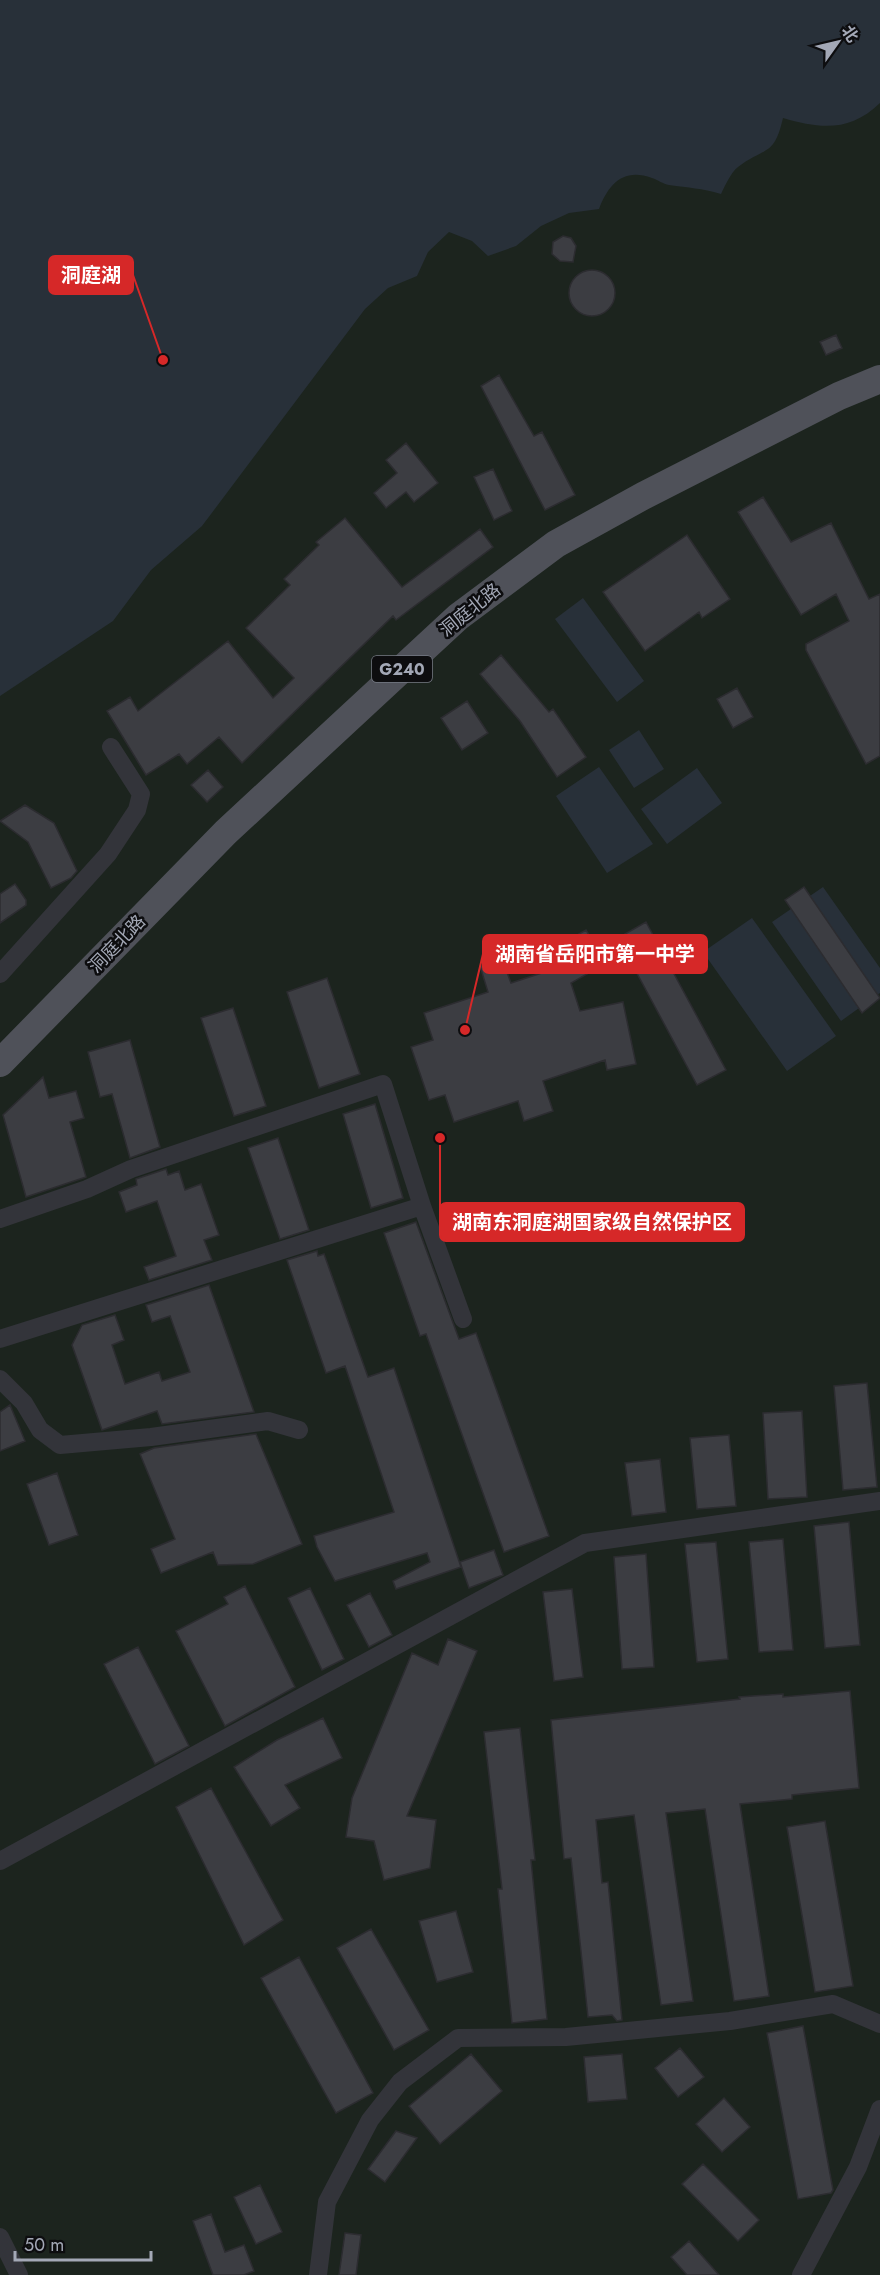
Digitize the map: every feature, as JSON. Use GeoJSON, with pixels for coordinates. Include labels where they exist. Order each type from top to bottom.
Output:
{"type":"FeatureCollection","features":[{"type":"Feature","properties":{"kind":"main road","name":"洞庭北路"},"geometry":{"type":"LineString","coordinates":[[0,1047],[25,1026],[236,808],[463,600],[538,543],[636,487],[812,398],[880,367]]}},
{"type":"Feature","properties":{"kind":"main road","name":"洞庭北路"},"geometry":{"type":"LineString","coordinates":[[0,1062],[226,832],[458,617],[556,544],[643,496],[840,396],[880,379]]}},
{"type":"Feature","properties":{"kind":"street"},"geometry":{"type":"LineString","coordinates":[[0,974],[108,854],[137,810],[141,794],[111,747]]}},
{"type":"Feature","properties":{"kind":"street"},"geometry":{"type":"LineString","coordinates":[[0,1219],[87,1189],[131,1169],[383,1084],[422,1206],[463,1319]]}},
{"type":"Feature","properties":{"kind":"street"},"geometry":{"type":"LineString","coordinates":[[0,1339],[422,1206]]}},
{"type":"Feature","properties":{"kind":"street"},"geometry":{"type":"LineString","coordinates":[[0,1379],[24,1403],[40,1430],[60,1445],[151,1437],[268,1421],[299,1430]]}},
{"type":"Feature","properties":{"kind":"street"},"geometry":{"type":"LineString","coordinates":[[0,1861],[585,1543],[880,1501]]}},
{"type":"Feature","properties":{"kind":"street"},"geometry":{"type":"LineString","coordinates":[[318,2275],[327,2202],[370,2120],[400,2082],[458,2038],[566,2037],[730,2021],[833,2004],[880,2024]]}},
{"type":"Feature","properties":{"kind":"street"},"geometry":{"type":"LineString","coordinates":[[801,2275],[858,2167],[880,2109]]}},
{"type":"Feature","properties":{"kind":"street"},"geometry":{"type":"LineString","coordinates":[[0,2237],[19,2275]]}},
{"type":"Feature","properties":{"kind":"shaded area"},"geometry":{"type":"Polygon","coordinates":[[[0,0],[880,0],[880,2275],[0,2275],[0,0]]]}},
{"type":"Feature","properties":{"kind":"shaded area"},"geometry":{"type":"Polygon","coordinates":[[[0,0],[880,0],[880,103],[858,119],[834,126],[822,126],[783,118],[772,145],[735,169],[721,194],[669,185],[642,175],[633,175],[618,180],[612,186],[599,209],[569,213],[541,226],[516,246],[488,256],[472,241],[449,232],[428,252],[417,276],[388,288],[365,309],[202,526],[151,570],[113,621],[0,696],[0,0]]]}},
{"type":"Feature","properties":{"kind":"shaded area"},"geometry":{"type":"Polygon","coordinates":[[[583,598],[644,681],[617,702],[555,619],[583,598]]]}},
{"type":"Feature","properties":{"kind":"shaded area"},"geometry":{"type":"Polygon","coordinates":[[[639,730],[664,769],[634,788],[609,750],[639,730]]]}},
{"type":"Feature","properties":{"kind":"shaded area"},"geometry":{"type":"Polygon","coordinates":[[[599,767],[653,844],[607,873],[556,796],[599,767]]]}},
{"type":"Feature","properties":{"kind":"shaded area"},"geometry":{"type":"Polygon","coordinates":[[[697,768],[722,803],[667,844],[641,809],[697,768]]]}},
{"type":"Feature","properties":{"kind":"shaded area"},"geometry":{"type":"Polygon","coordinates":[[[823,887],[880,968],[880,993],[841,1021],[772,922],[823,887]]]}},
{"type":"Feature","properties":{"kind":"shaded area"},"geometry":{"type":"Polygon","coordinates":[[[752,918],[836,1036],[787,1071],[703,952],[752,918]]]}},
{"type":"Feature","properties":{"kind":"building"},"geometry":{"type":"Polygon","coordinates":[[[563,236],[571,238],[576,246],[573,262],[560,261],[552,254],[553,242],[563,236]]]}},
{"type":"Feature","properties":{"kind":"building"},"geometry":{"type":"Polygon","coordinates":[[[597,270],[609,276],[614,284],[614,302],[609,310],[601,315],[587,316],[575,310],[570,302],[569,288],[575,276],[583,271],[597,270]]]}},
{"type":"Feature","properties":{"kind":"building"},"geometry":{"type":"Polygon","coordinates":[[[836,335],[842,348],[826,355],[820,342],[836,335]]]}},
{"type":"Feature","properties":{"kind":"building"},"geometry":{"type":"Polygon","coordinates":[[[499,375],[534,436],[542,432],[575,495],[545,510],[481,386],[499,375]]]}},
{"type":"Feature","properties":{"kind":"building"},"geometry":{"type":"Polygon","coordinates":[[[406,443],[438,483],[414,502],[406,492],[386,508],[374,493],[397,473],[386,460],[406,443]]]}},
{"type":"Feature","properties":{"kind":"building"},"geometry":{"type":"Polygon","coordinates":[[[493,469],[512,511],[494,520],[474,477],[493,469]]]}},
{"type":"Feature","properties":{"kind":"building"},"geometry":{"type":"Polygon","coordinates":[[[763,497],[791,542],[831,523],[869,599],[880,594],[880,756],[866,764],[806,650],[806,644],[849,621],[836,594],[801,615],[738,512],[763,497]]]}},
{"type":"Feature","properties":{"kind":"building"},"geometry":{"type":"Polygon","coordinates":[[[345,518],[402,587],[480,529],[493,547],[396,620],[393,616],[242,763],[219,737],[187,764],[179,754],[146,775],[107,711],[130,697],[138,711],[228,641],[273,698],[294,678],[246,628],[290,585],[284,579],[319,545],[316,542],[345,518]]]}},
{"type":"Feature","properties":{"kind":"building"},"geometry":{"type":"Polygon","coordinates":[[[687,535],[730,599],[702,618],[699,612],[645,651],[603,592],[687,535]]]}},
{"type":"Feature","properties":{"kind":"building"},"geometry":{"type":"Polygon","coordinates":[[[501,655],[549,712],[553,709],[586,757],[557,777],[520,721],[480,674],[501,655]]]}},
{"type":"Feature","properties":{"kind":"building"},"geometry":{"type":"Polygon","coordinates":[[[737,688],[753,717],[733,728],[717,699],[737,688]]]}},
{"type":"Feature","properties":{"kind":"building"},"geometry":{"type":"Polygon","coordinates":[[[467,701],[488,733],[462,750],[441,718],[467,701]]]}},
{"type":"Feature","properties":{"kind":"building"},"geometry":{"type":"Polygon","coordinates":[[[208,770],[223,787],[207,802],[191,785],[208,770]]]}},
{"type":"Feature","properties":{"kind":"building"},"geometry":{"type":"Polygon","coordinates":[[[25,805],[54,823],[77,871],[71,878],[51,888],[28,842],[0,821],[25,805]]]}},
{"type":"Feature","properties":{"kind":"building"},"geometry":{"type":"Polygon","coordinates":[[[15,884],[26,900],[26,905],[0,923],[0,894],[15,884]]]}},
{"type":"Feature","properties":{"kind":"building"},"geometry":{"type":"Polygon","coordinates":[[[804,887],[880,998],[862,1013],[785,900],[804,887]]]}},
{"type":"Feature","properties":{"kind":"building"},"geometry":{"type":"Polygon","coordinates":[[[646,922],[726,1070],[697,1085],[618,938],[646,922]]]}},
{"type":"Feature","properties":{"kind":"building"},"geometry":{"type":"Polygon","coordinates":[[[586,930],[597,949],[611,941],[615,958],[571,983],[580,1011],[623,1002],[636,1064],[607,1070],[605,1060],[543,1081],[553,1111],[524,1121],[518,1101],[454,1122],[445,1095],[429,1100],[411,1047],[433,1040],[424,1013],[488,992],[480,966],[502,959],[511,983],[572,963],[561,944],[586,930]]]}},
{"type":"Feature","properties":{"kind":"building"},"geometry":{"type":"Polygon","coordinates":[[[327,978],[360,1074],[319,1088],[287,992],[327,978]]]}},
{"type":"Feature","properties":{"kind":"building"},"geometry":{"type":"Polygon","coordinates":[[[233,1008],[266,1106],[234,1116],[201,1018],[233,1008]]]}},
{"type":"Feature","properties":{"kind":"building"},"geometry":{"type":"Polygon","coordinates":[[[130,1040],[160,1147],[130,1158],[112,1094],[100,1097],[88,1052],[130,1040]]]}},
{"type":"Feature","properties":{"kind":"building"},"geometry":{"type":"Polygon","coordinates":[[[43,1077],[49,1098],[76,1091],[84,1118],[70,1122],[86,1177],[26,1197],[3,1115],[43,1077]]]}},
{"type":"Feature","properties":{"kind":"building"},"geometry":{"type":"Polygon","coordinates":[[[375,1104],[403,1198],[371,1208],[343,1114],[375,1104]]]}},
{"type":"Feature","properties":{"kind":"building"},"geometry":{"type":"Polygon","coordinates":[[[278,1138],[309,1230],[280,1239],[248,1148],[278,1138]]]}},
{"type":"Feature","properties":{"kind":"building"},"geometry":{"type":"Polygon","coordinates":[[[166,1169],[168,1175],[179,1171],[185,1190],[201,1184],[219,1235],[204,1240],[212,1260],[149,1280],[144,1267],[176,1256],[157,1201],[126,1212],[119,1192],[137,1185],[136,1179],[166,1169]]]}},
{"type":"Feature","properties":{"kind":"building"},"geometry":{"type":"Polygon","coordinates":[[[416,1222],[459,1339],[476,1333],[549,1536],[504,1552],[426,1334],[420,1336],[384,1233],[416,1222]]]}},
{"type":"Feature","properties":{"kind":"building"},"geometry":{"type":"Polygon","coordinates":[[[317,1251],[318,1256],[324,1254],[368,1377],[394,1368],[461,1567],[396,1589],[393,1581],[430,1562],[427,1553],[335,1581],[317,1547],[314,1536],[394,1512],[345,1366],[326,1373],[287,1260],[317,1251]]]}},
{"type":"Feature","properties":{"kind":"building"},"geometry":{"type":"Polygon","coordinates":[[[209,1285],[254,1412],[162,1424],[157,1411],[102,1430],[72,1345],[82,1325],[115,1315],[124,1340],[112,1345],[125,1384],[159,1372],[162,1381],[190,1372],[170,1316],[152,1322],[146,1305],[209,1285]]]}},
{"type":"Feature","properties":{"kind":"building"},"geometry":{"type":"Polygon","coordinates":[[[867,1383],[877,1487],[843,1490],[834,1386],[867,1383]]]}},
{"type":"Feature","properties":{"kind":"building"},"geometry":{"type":"Polygon","coordinates":[[[10,1405],[25,1441],[0,1451],[0,1412],[10,1405]]]}},
{"type":"Feature","properties":{"kind":"building"},"geometry":{"type":"Polygon","coordinates":[[[802,1411],[807,1497],[768,1499],[763,1413],[802,1411]]]}},
{"type":"Feature","properties":{"kind":"building"},"geometry":{"type":"Polygon","coordinates":[[[256,1434],[302,1544],[253,1564],[218,1565],[213,1552],[161,1573],[151,1549],[175,1539],[140,1454],[154,1448],[256,1434]]]}},
{"type":"Feature","properties":{"kind":"building"},"geometry":{"type":"Polygon","coordinates":[[[729,1435],[736,1506],[697,1509],[690,1438],[729,1435]]]}},
{"type":"Feature","properties":{"kind":"building"},"geometry":{"type":"Polygon","coordinates":[[[660,1459],[666,1512],[632,1516],[625,1463],[660,1459]]]}},
{"type":"Feature","properties":{"kind":"building"},"geometry":{"type":"Polygon","coordinates":[[[57,1473],[78,1535],[49,1545],[27,1484],[57,1473]]]}},
{"type":"Feature","properties":{"kind":"building"},"geometry":{"type":"Polygon","coordinates":[[[849,1522],[860,1645],[825,1648],[814,1526],[849,1522]]]}},
{"type":"Feature","properties":{"kind":"building"},"geometry":{"type":"Polygon","coordinates":[[[783,1539],[793,1650],[759,1652],[749,1542],[783,1539]]]}},
{"type":"Feature","properties":{"kind":"building"},"geometry":{"type":"Polygon","coordinates":[[[716,1542],[728,1659],[697,1662],[685,1544],[716,1542]]]}},
{"type":"Feature","properties":{"kind":"building"},"geometry":{"type":"Polygon","coordinates":[[[494,1550],[503,1575],[469,1588],[460,1562],[494,1550]]]}},
{"type":"Feature","properties":{"kind":"building"},"geometry":{"type":"Polygon","coordinates":[[[646,1554],[654,1667],[622,1669],[614,1557],[646,1554]]]}},
{"type":"Feature","properties":{"kind":"building"},"geometry":{"type":"Polygon","coordinates":[[[245,1586],[295,1687],[225,1726],[176,1631],[228,1604],[224,1597],[245,1586]]]}},
{"type":"Feature","properties":{"kind":"building"},"geometry":{"type":"Polygon","coordinates":[[[310,1588],[344,1659],[322,1670],[288,1598],[310,1588]]]}},
{"type":"Feature","properties":{"kind":"building"},"geometry":{"type":"Polygon","coordinates":[[[572,1589],[583,1677],[554,1681],[543,1592],[572,1589]]]}},
{"type":"Feature","properties":{"kind":"building"},"geometry":{"type":"Polygon","coordinates":[[[370,1593],[392,1635],[369,1647],[347,1605],[370,1593]]]}},
{"type":"Feature","properties":{"kind":"building"},"geometry":{"type":"Polygon","coordinates":[[[448,1639],[477,1651],[407,1816],[436,1820],[430,1868],[384,1880],[374,1841],[346,1837],[352,1798],[412,1653],[438,1665],[448,1639]]]}},
{"type":"Feature","properties":{"kind":"building"},"geometry":{"type":"Polygon","coordinates":[[[138,1647],[189,1746],[155,1764],[104,1664],[138,1647]]]}},
{"type":"Feature","properties":{"kind":"building"},"geometry":{"type":"Polygon","coordinates":[[[850,1691],[859,1788],[792,1795],[792,1799],[740,1804],[769,1996],[734,2001],[705,1809],[666,1813],[693,2001],[661,2005],[634,1815],[596,1820],[602,1883],[608,1882],[622,2020],[617,2021],[612,2015],[588,2017],[571,1858],[564,1859],[551,1720],[740,1699],[739,1697],[783,1694],[783,1697],[850,1691]]]}},
{"type":"Feature","properties":{"kind":"building"},"geometry":{"type":"Polygon","coordinates":[[[323,1718],[342,1758],[285,1785],[300,1808],[271,1826],[234,1767],[277,1740],[323,1718]]]}},
{"type":"Feature","properties":{"kind":"building"},"geometry":{"type":"Polygon","coordinates":[[[520,1728],[535,1860],[531,1860],[547,2019],[512,2023],[498,1889],[502,1889],[484,1732],[520,1728]]]}},
{"type":"Feature","properties":{"kind":"building"},"geometry":{"type":"Polygon","coordinates":[[[211,1788],[283,1920],[244,1945],[176,1807],[211,1788]]]}},
{"type":"Feature","properties":{"kind":"building"},"geometry":{"type":"Polygon","coordinates":[[[825,1821],[853,1986],[815,1992],[787,1827],[825,1821]]]}},
{"type":"Feature","properties":{"kind":"building"},"geometry":{"type":"Polygon","coordinates":[[[456,1911],[473,1972],[437,1982],[419,1921],[456,1911]]]}},
{"type":"Feature","properties":{"kind":"building"},"geometry":{"type":"Polygon","coordinates":[[[371,1929],[429,2030],[394,2050],[337,1948],[371,1929]]]}},
{"type":"Feature","properties":{"kind":"building"},"geometry":{"type":"Polygon","coordinates":[[[299,1957],[373,2093],[336,2113],[261,1978],[299,1957]]]}},
{"type":"Feature","properties":{"kind":"building"},"geometry":{"type":"Polygon","coordinates":[[[803,2026],[833,2190],[831,2193],[798,2199],[767,2033],[803,2026]]]}},
{"type":"Feature","properties":{"kind":"building"},"geometry":{"type":"Polygon","coordinates":[[[680,2048],[704,2077],[678,2097],[655,2068],[680,2048]]]}},
{"type":"Feature","properties":{"kind":"building"},"geometry":{"type":"Polygon","coordinates":[[[471,2054],[502,2091],[440,2144],[409,2106],[471,2054]]]}},
{"type":"Feature","properties":{"kind":"building"},"geometry":{"type":"Polygon","coordinates":[[[622,2054],[627,2099],[588,2102],[584,2057],[622,2054]]]}},
{"type":"Feature","properties":{"kind":"building"},"geometry":{"type":"Polygon","coordinates":[[[724,2098],[750,2127],[722,2152],[696,2124],[724,2098]]]}},
{"type":"Feature","properties":{"kind":"building"},"geometry":{"type":"Polygon","coordinates":[[[396,2131],[417,2138],[385,2182],[368,2169],[396,2131]]]}},
{"type":"Feature","properties":{"kind":"building"},"geometry":{"type":"Polygon","coordinates":[[[703,2164],[759,2220],[738,2241],[682,2184],[703,2164]]]}},
{"type":"Feature","properties":{"kind":"building"},"geometry":{"type":"Polygon","coordinates":[[[260,2185],[282,2232],[256,2244],[234,2197],[260,2185]]]}},
{"type":"Feature","properties":{"kind":"building"},"geometry":{"type":"Polygon","coordinates":[[[211,2214],[225,2252],[244,2245],[254,2271],[244,2275],[213,2275],[193,2221],[211,2214]]]}},
{"type":"Feature","properties":{"kind":"building"},"geometry":{"type":"Polygon","coordinates":[[[345,2233],[361,2235],[356,2275],[339,2275],[345,2233]]]}},
{"type":"Feature","properties":{"kind":"building"},"geometry":{"type":"Polygon","coordinates":[[[689,2241],[719,2275],[687,2275],[671,2257],[689,2241]]]}},
{"type":"Feature","properties":{"kind":"place","name":"洞庭湖"},"geometry":{"type":"Point","coordinates":[163,360]}},
{"type":"Feature","properties":{"kind":"place","name":"湖南省岳阳市第一中学"},"geometry":{"type":"Point","coordinates":[465,1030]}},
{"type":"Feature","properties":{"kind":"place","name":"湖南东洞庭湖国家级自然保护区"},"geometry":{"type":"Point","coordinates":[440,1138]}}]}
